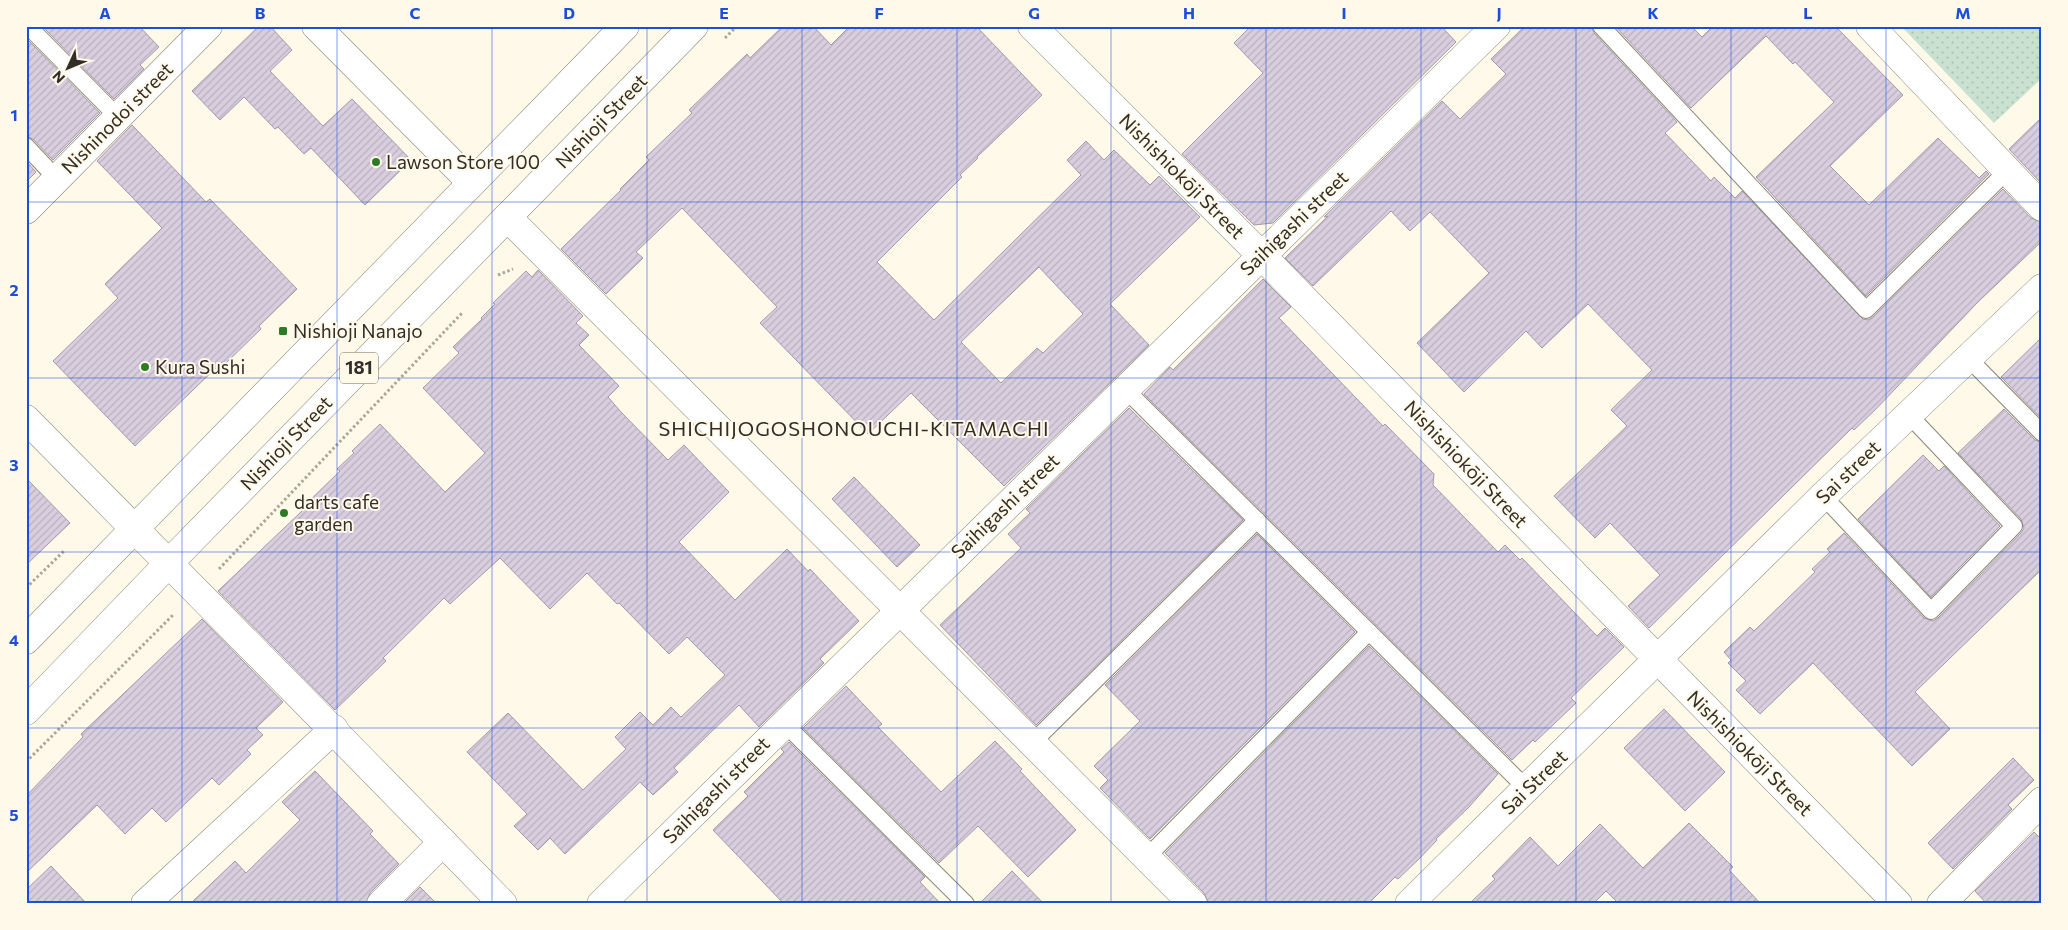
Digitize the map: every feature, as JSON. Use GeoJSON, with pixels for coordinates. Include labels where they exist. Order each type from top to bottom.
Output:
{"type":"FeatureCollection","features":[{"type":"Feature","properties":{"kind":"street","name":"Nishinodoi street"},"geometry":{"type":"LineString","coordinates":[[26,210],[208,26]]}},
{"type":"Feature","properties":{"kind":"street"},"geometry":{"type":"LineString","coordinates":[[316,26],[472,183]]}},
{"type":"Feature","properties":{"kind":"street","name":"181"},"geometry":{"type":"LineString","coordinates":[[26,640],[625,26]]}},
{"type":"Feature","properties":{"kind":"street","name":"Nishioji Street"},"geometry":{"type":"LineString","coordinates":[[26,712],[168,564],[694,26]]}},
{"type":"Feature","properties":{"kind":"street","name":"Nishishiokōji Street"},"geometry":{"type":"LineString","coordinates":[[1032,26],[1261,255],[1898,904]]}},
{"type":"Feature","properties":{"kind":"street","name":"Saihigashi street"},"geometry":{"type":"LineString","coordinates":[[600,904],[1496,26]]}},
{"type":"Feature","properties":{"kind":"street"},"geometry":{"type":"LineString","coordinates":[[1870,26],[2042,207]]}},
{"type":"Feature","properties":{"kind":"street"},"geometry":{"type":"LineString","coordinates":[[507,217],[1193,904]]}},
{"type":"Feature","properties":{"kind":"street","name":"Sai street"},"geometry":{"type":"LineString","coordinates":[[1658,660],[1823,496],[1967,357],[2042,288]]}},
{"type":"Feature","properties":{"kind":"street"},"geometry":{"type":"LineString","coordinates":[[26,419],[334,729],[503,904]]}},
{"type":"Feature","properties":{"kind":"street","name":"Sai Street"},"geometry":{"type":"LineString","coordinates":[[1409,904],[1658,660]]}},
{"type":"Feature","properties":{"kind":"street"},"geometry":{"type":"LineString","coordinates":[[145,904],[334,729]]}},
{"type":"Feature","properties":{"kind":"street"},"geometry":{"type":"LineString","coordinates":[[1941,904],[2042,801]]}},
{"type":"Feature","properties":{"kind":"street"},"geometry":{"type":"LineString","coordinates":[[381,904],[443,842]]}},
{"type":"Feature","properties":{"kind":"lane"},"geometry":{"type":"LineString","coordinates":[[28,26],[118,117]]}},
{"type":"Feature","properties":{"kind":"lane"},"geometry":{"type":"LineString","coordinates":[[1601,26],[1866,310],[2007,171]]}},
{"type":"Feature","properties":{"kind":"lane"},"geometry":{"type":"LineString","coordinates":[[26,146],[57,179]]}},
{"type":"Feature","properties":{"kind":"lane"},"geometry":{"type":"LineString","coordinates":[[1967,357],[2042,433]]}},
{"type":"Feature","properties":{"kind":"lane"},"geometry":{"type":"LineString","coordinates":[[1125,389],[1527,789]]}},
{"type":"Feature","properties":{"kind":"lane"},"geometry":{"type":"LineString","coordinates":[[1823,496],[1931,611],[2014,526],[1909,414]]}},
{"type":"Feature","properties":{"kind":"lane"},"geometry":{"type":"LineString","coordinates":[[1032,743],[1257,520]]}},
{"type":"Feature","properties":{"kind":"lane"},"geometry":{"type":"LineString","coordinates":[[1147,857],[1369,632]]}},
{"type":"Feature","properties":{"kind":"lane"},"geometry":{"type":"LineString","coordinates":[[784,723],[966,904]]}},
{"type":"Feature","properties":{"kind":"path"},"geometry":{"type":"LineString","coordinates":[[723,40],[737,26]]}},
{"type":"Feature","properties":{"kind":"path"},"geometry":{"type":"LineString","coordinates":[[492,282],[499,275],[518,268],[536,246]]}},
{"type":"Feature","properties":{"kind":"path"},"geometry":{"type":"LineString","coordinates":[[26,762],[196,592],[465,311]]}},
{"type":"Feature","properties":{"kind":"green space"},"geometry":{"type":"Polygon","coordinates":[[[1901,26],[2042,26],[2042,78],[1994,123],[1901,26]]]}},
{"type":"Feature","properties":{"kind":"building"},"geometry":{"type":"Polygon","coordinates":[[[42,26],[139,26],[159,47],[140,65],[144,69],[114,99],[42,26]]]}},
{"type":"Feature","properties":{"kind":"building"},"geometry":{"type":"Polygon","coordinates":[[[259,26],[270,26],[292,50],[270,71],[323,126],[352,99],[411,160],[365,205],[311,148],[304,154],[278,127],[275,129],[244,97],[220,120],[192,91],[259,26]]]}},
{"type":"Feature","properties":{"kind":"building"},"geometry":{"type":"Polygon","coordinates":[[[783,26],[813,26],[831,45],[850,26],[976,26],[1042,95],[977,157],[960,175],[962,177],[877,262],[934,320],[1081,175],[1067,160],[1086,141],[1104,160],[1114,150],[1150,185],[1159,176],[1200,217],[1110,304],[1149,345],[1004,486],[911,393],[868,434],[760,323],[777,307],[682,208],[636,252],[643,258],[606,294],[561,249],[649,160],[646,157],[692,113],[689,110],[747,54],[750,58],[783,26]],[[1039,267],[961,342],[1001,383],[1037,348],[1043,353],[1083,314],[1039,267]]]}},
{"type":"Feature","properties":{"kind":"building"},"geometry":{"type":"Polygon","coordinates":[[[1251,26],[1441,26],[1456,42],[1273,223],[1254,225],[1182,154],[1263,73],[1234,43],[1251,26]]]}},
{"type":"Feature","properties":{"kind":"building"},"geometry":{"type":"Polygon","coordinates":[[[1525,26],[1591,26],[1594,33],[1677,122],[1665,133],[1711,181],[1714,177],[1735,198],[1742,191],[1863,319],[1868,320],[1873,317],[2003,189],[2031,218],[2042,222],[2042,241],[1977,303],[1875,410],[1854,430],[1852,428],[1649,628],[1628,606],[1660,575],[1610,523],[1595,538],[1554,496],[1627,426],[1611,410],[1652,370],[1588,304],[1542,348],[1526,331],[1464,392],[1417,343],[1489,273],[1430,212],[1410,231],[1391,211],[1313,286],[1285,258],[1442,101],[1460,119],[1506,74],[1491,59],[1525,26]]]}},
{"type":"Feature","properties":{"kind":"building"},"geometry":{"type":"Polygon","coordinates":[[[1615,26],[1691,26],[1702,37],[1713,26],[1835,26],[1903,95],[1830,166],[1869,205],[1938,138],[1979,178],[1986,171],[1989,174],[1866,296],[1756,177],[1834,102],[1795,62],[1793,64],[1766,36],[1691,108],[1615,26]]]}},
{"type":"Feature","properties":{"kind":"building"},"geometry":{"type":"Polygon","coordinates":[[[26,38],[100,113],[53,160],[33,139],[26,136],[26,38]]]}},
{"type":"Feature","properties":{"kind":"building"},"geometry":{"type":"Polygon","coordinates":[[[2042,117],[2042,184],[2009,149],[2042,117]]]}},
{"type":"Feature","properties":{"kind":"building"},"geometry":{"type":"Polygon","coordinates":[[[132,125],[206,202],[210,199],[297,289],[259,326],[261,329],[225,364],[222,362],[135,446],[53,361],[118,298],[105,284],[162,228],[97,161],[132,125]]]}},
{"type":"Feature","properties":{"kind":"building"},"geometry":{"type":"Polygon","coordinates":[[[26,161],[36,172],[26,182],[26,161]]]}},
{"type":"Feature","properties":{"kind":"building"},"geometry":{"type":"Polygon","coordinates":[[[538,270],[583,316],[576,323],[589,335],[579,345],[619,386],[608,397],[668,460],[684,445],[729,492],[679,542],[735,600],[787,549],[808,571],[810,569],[859,621],[820,659],[824,663],[759,727],[739,705],[674,768],[678,772],[653,795],[640,782],[565,854],[550,838],[538,850],[514,826],[527,814],[467,752],[508,713],[583,790],[626,749],[615,737],[640,712],[653,725],[671,707],[681,717],[725,675],[687,637],[669,654],[587,573],[550,609],[500,558],[450,604],[444,598],[383,658],[386,661],[335,710],[218,591],[303,510],[302,508],[340,471],[337,469],[354,453],[352,451],[380,424],[445,492],[485,453],[423,388],[459,353],[453,347],[482,319],[495,304],[493,303],[526,271],[532,277],[538,270]]]}},
{"type":"Feature","properties":{"kind":"building"},"geometry":{"type":"Polygon","coordinates":[[[1263,279],[1291,307],[1279,318],[1383,426],[1385,424],[1434,474],[1433,485],[1498,552],[1505,545],[1520,560],[1522,558],[1597,636],[1605,628],[1624,647],[1571,698],[1576,703],[1535,742],[1533,740],[1512,760],[1144,394],[1170,367],[1173,370],[1263,279]]]}},
{"type":"Feature","properties":{"kind":"building"},"geometry":{"type":"Polygon","coordinates":[[[2042,337],[2042,419],[2001,377],[2042,337]]]}},
{"type":"Feature","properties":{"kind":"building"},"geometry":{"type":"Polygon","coordinates":[[[1129,408],[1243,520],[1036,725],[940,625],[1021,548],[1008,534],[1030,513],[1026,509],[1129,408]]]}},
{"type":"Feature","properties":{"kind":"building"},"geometry":{"type":"Polygon","coordinates":[[[2004,409],[2035,440],[2042,443],[2042,569],[1915,692],[1950,729],[1912,766],[1813,663],[1760,714],[1736,690],[1746,681],[1728,663],[1731,660],[1724,652],[1750,627],[1754,631],[1815,572],[1812,569],[1830,552],[1827,549],[1844,533],[1924,618],[1933,621],[2021,533],[2024,528],[2021,519],[1958,453],[2004,409]]]}},
{"type":"Feature","properties":{"kind":"building"},"geometry":{"type":"Polygon","coordinates":[[[1923,455],[1939,471],[1944,466],[2000,526],[1931,597],[1858,519],[1923,455]]]}},
{"type":"Feature","properties":{"kind":"building"},"geometry":{"type":"Polygon","coordinates":[[[854,477],[920,545],[897,567],[832,499],[854,477]]]}},
{"type":"Feature","properties":{"kind":"building"},"geometry":{"type":"Polygon","coordinates":[[[26,478],[70,523],[26,565],[26,478]]]}},
{"type":"Feature","properties":{"kind":"building"},"geometry":{"type":"Polygon","coordinates":[[[1257,534],[1355,632],[1150,839],[1100,788],[1108,780],[1094,766],[1140,721],[1105,685],[1257,534]]]}},
{"type":"Feature","properties":{"kind":"building"},"geometry":{"type":"Polygon","coordinates":[[[202,619],[283,702],[256,728],[263,735],[247,750],[251,754],[219,785],[212,778],[166,822],[152,808],[125,834],[97,805],[26,873],[26,796],[83,737],[81,734],[202,619]]]}},
{"type":"Feature","properties":{"kind":"building"},"geometry":{"type":"Polygon","coordinates":[[[1369,646],[1498,774],[1419,859],[1398,879],[1395,877],[1368,904],[1209,904],[1204,893],[1165,853],[1369,646]]]}},
{"type":"Feature","properties":{"kind":"building"},"geometry":{"type":"Polygon","coordinates":[[[846,686],[882,724],[878,727],[941,792],[995,741],[1022,769],[1020,771],[1076,830],[1028,877],[978,826],[939,863],[803,728],[846,686]]]}},
{"type":"Feature","properties":{"kind":"building"},"geometry":{"type":"Polygon","coordinates":[[[1664,709],[1725,772],[1685,811],[1624,748],[1664,709]]]}},
{"type":"Feature","properties":{"kind":"building"},"geometry":{"type":"Polygon","coordinates":[[[789,742],[925,877],[920,882],[941,904],[784,904],[713,830],[748,796],[744,792],[784,752],[781,749],[789,742]]]}},
{"type":"Feature","properties":{"kind":"building"},"geometry":{"type":"Polygon","coordinates":[[[2013,758],[2034,780],[2008,805],[2012,809],[1953,869],[1928,843],[2013,758]]]}},
{"type":"Feature","properties":{"kind":"building"},"geometry":{"type":"Polygon","coordinates":[[[315,771],[373,831],[370,834],[399,864],[370,893],[366,904],[190,904],[235,861],[246,873],[300,820],[282,802],[315,771]]]}},
{"type":"Feature","properties":{"kind":"building"},"geometry":{"type":"Polygon","coordinates":[[[1689,823],[1733,867],[1729,870],[1761,904],[1619,904],[1606,891],[1593,904],[1469,904],[1495,879],[1492,876],[1530,837],[1558,866],[1600,824],[1643,868],[1689,823]]]}},
{"type":"Feature","properties":{"kind":"building"},"geometry":{"type":"Polygon","coordinates":[[[2034,832],[2042,840],[2042,904],[1987,904],[1975,891],[2034,832]]]}},
{"type":"Feature","properties":{"kind":"building"},"geometry":{"type":"Polygon","coordinates":[[[51,866],[87,904],[26,904],[26,890],[51,866]]]}},
{"type":"Feature","properties":{"kind":"building"},"geometry":{"type":"Polygon","coordinates":[[[1012,871],[1044,904],[979,904],[1012,871]]]}},
{"type":"Feature","properties":{"kind":"building"},"geometry":{"type":"Polygon","coordinates":[[[420,887],[437,904],[403,904],[420,887]]]}},
{"type":"Feature","properties":{"kind":"place","name":"Lawson Store 100"},"geometry":{"type":"Point","coordinates":[376,162]}},
{"type":"Feature","properties":{"kind":"place","name":"Nishioji Nanajo"},"geometry":{"type":"Point","coordinates":[283,331]}},
{"type":"Feature","properties":{"kind":"place","name":"Kura Sushi"},"geometry":{"type":"Point","coordinates":[145,367]}},
{"type":"Feature","properties":{"kind":"place","name":"darts cafe garden"},"geometry":{"type":"Point","coordinates":[284,513]}},
{"type":"Feature","properties":{"kind":"district","name":"SHICHIJOGOSHONOUCHI-KITAMACHI"},"geometry":{"type":"Point","coordinates":[854,429]}}]}
